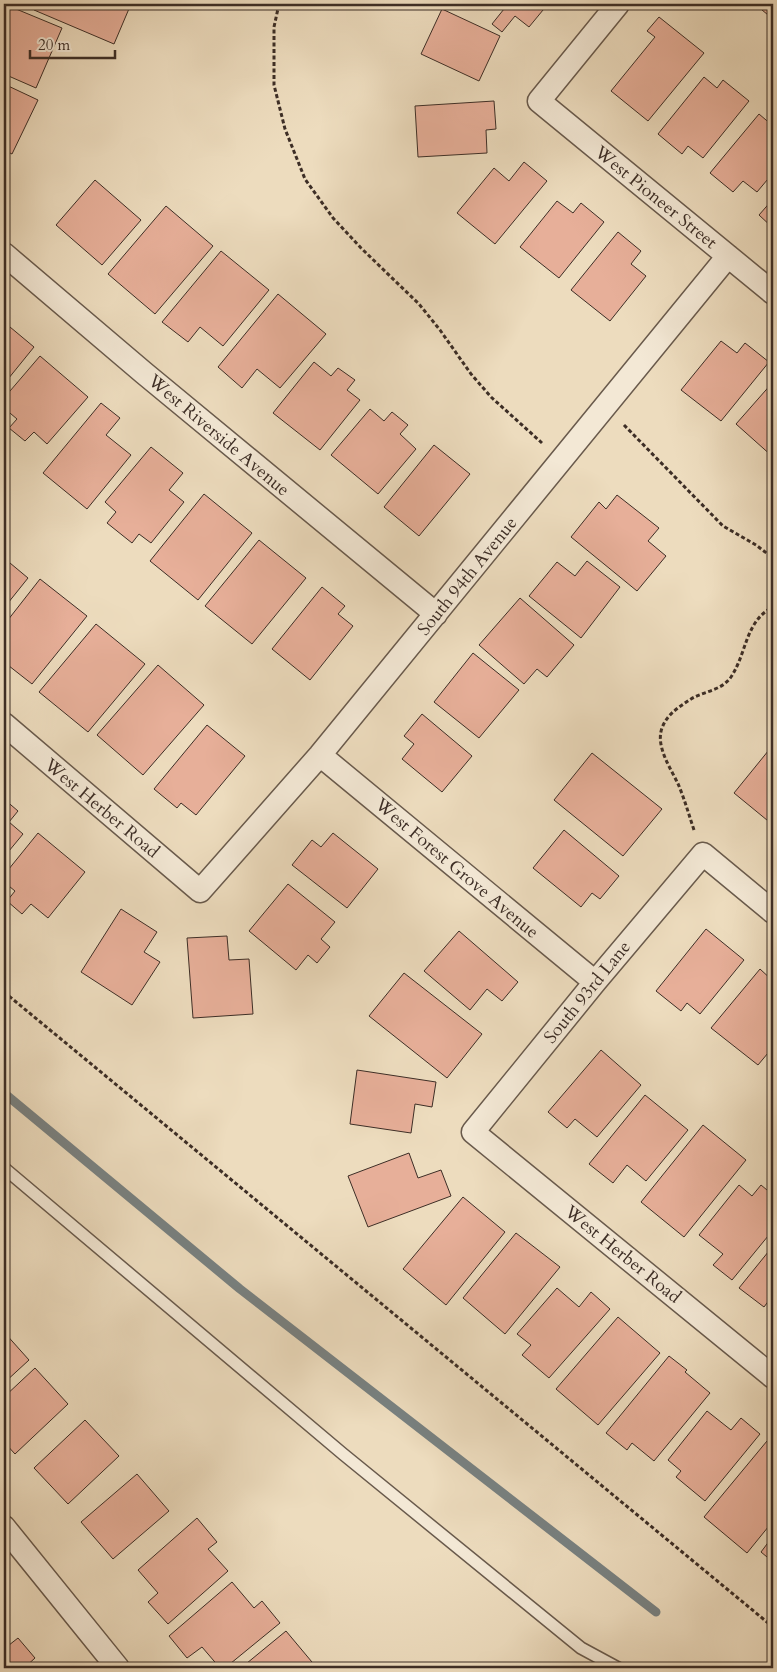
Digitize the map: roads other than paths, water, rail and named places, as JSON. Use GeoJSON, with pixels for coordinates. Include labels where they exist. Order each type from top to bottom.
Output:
{"type":"FeatureCollection","features":[{"type":"Feature","properties":{"kind":"street","name":"West Pioneer Street"},"geometry":{"type":"LineString","coordinates":[[618,4],[539,101],[773,293]]}},
{"type":"Feature","properties":{"kind":"street","name":"West Riverside Avenue"},"geometry":{"type":"LineString","coordinates":[[4,254],[436,614]]}},
{"type":"Feature","properties":{"kind":"street","name":"South 94th Avenue"},"geometry":{"type":"LineString","coordinates":[[200,891],[320,755],[728,256]]}},
{"type":"Feature","properties":{"kind":"street","name":"West Herber Road"},"geometry":{"type":"LineString","coordinates":[[4,724],[200,891]]}},
{"type":"Feature","properties":{"kind":"street","name":"West Forest Grove Avenue"},"geometry":{"type":"LineString","coordinates":[[320,755],[595,982]]}},
{"type":"Feature","properties":{"kind":"street","name":"South 93rd Lane"},"geometry":{"type":"LineString","coordinates":[[473,1132],[595,982],[703,854],[773,912]]}},
{"type":"Feature","properties":{"kind":"street","name":"West Herber Road"},"geometry":{"type":"LineString","coordinates":[[473,1132],[773,1376]]}},
{"type":"Feature","properties":{"kind":"street"},"geometry":{"type":"LineString","coordinates":[[4,1527],[118,1668]]}},
{"type":"Feature","properties":{"kind":"lane"},"geometry":{"type":"LineString","coordinates":[[4,1168],[343,1454],[454,1545],[581,1648],[618,1668]]}},
{"type":"Feature","properties":{"kind":"waterway"},"geometry":{"type":"LineString","coordinates":[[4,1093],[240,1289],[656,1612]]}}]}
